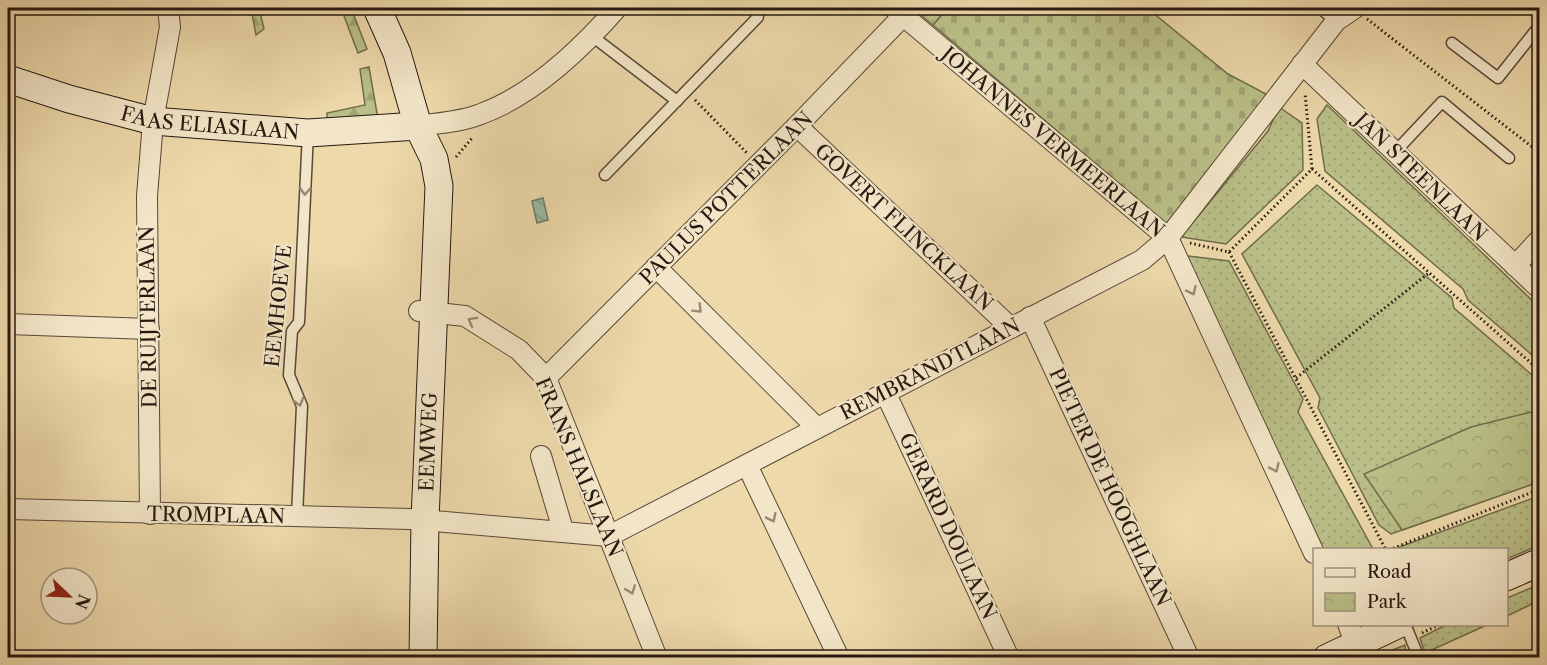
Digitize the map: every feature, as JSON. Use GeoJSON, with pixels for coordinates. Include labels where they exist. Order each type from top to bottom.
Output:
{"type":"FeatureCollection","features":[{"type":"Feature","properties":{"kind":"main road","name":"EEMWEG"},"geometry":{"type":"LineString","coordinates":[[377,8],[397,53],[418,126],[434,159],[439,186],[426,311],[423,657]]}},
{"type":"Feature","properties":{"kind":"main road","name":"FAAS ELIASLAAN"},"geometry":{"type":"LineString","coordinates":[[8,79],[69,99],[153,121],[308,133],[418,126]]}},
{"type":"Feature","properties":{"kind":"main road"},"geometry":{"type":"LineString","coordinates":[[1508,576],[1539,562]]}},
{"type":"Feature","properties":{"kind":"main road"},"geometry":{"type":"LineString","coordinates":[[1327,657],[1352,635],[1390,626]]}},
{"type":"Feature","properties":{"kind":"street","name":"DE RUIJTERLAAN"},"geometry":{"type":"LineString","coordinates":[[150,514],[147,195],[153,121],[170,27],[168,8]]}},
{"type":"Feature","properties":{"kind":"street"},"geometry":{"type":"LineString","coordinates":[[418,126],[479,115],[506,104],[531,87],[592,36],[617,8]]}},
{"type":"Feature","properties":{"kind":"street","name":"REMBRANDTLAAN"},"geometry":{"type":"LineString","coordinates":[[609,536],[1142,260],[1168,238],[1336,21],[1354,8]]}},
{"type":"Feature","properties":{"kind":"street","name":"PAULUS POTTERLAAN"},"geometry":{"type":"LineString","coordinates":[[546,378],[797,126],[902,10]]}},
{"type":"Feature","properties":{"kind":"street","name":"JOHANNES VERMEERLAAN"},"geometry":{"type":"LineString","coordinates":[[902,10],[1168,238],[1313,552]]}},
{"type":"Feature","properties":{"kind":"street","name":"JAN STEENLAAN"},"geometry":{"type":"LineString","coordinates":[[1302,64],[1539,289]]}},
{"type":"Feature","properties":{"kind":"street","name":"GOVERT FLINCKLAAN"},"geometry":{"type":"LineString","coordinates":[[797,126],[1011,328]]}},
{"type":"Feature","properties":{"kind":"street"},"geometry":{"type":"LineString","coordinates":[[1515,266],[1539,239]]}},
{"type":"Feature","properties":{"kind":"street"},"geometry":{"type":"LineString","coordinates":[[656,267],[817,428]]}},
{"type":"Feature","properties":{"kind":"street","name":"FRANS HALSLAAN"},"geometry":{"type":"LineString","coordinates":[[426,311],[452,312],[476,322],[519,350],[546,378],[657,657]]}},
{"type":"Feature","properties":{"kind":"street","name":"PIETER DE HOOGHLAAN"},"geometry":{"type":"LineString","coordinates":[[1030,317],[1189,657]]}},
{"type":"Feature","properties":{"kind":"street"},"geometry":{"type":"LineString","coordinates":[[8,324],[148,329]]}},
{"type":"Feature","properties":{"kind":"street","name":"GERARD DOULAAN"},"geometry":{"type":"LineString","coordinates":[[886,394],[1009,657]]}},
{"type":"Feature","properties":{"kind":"street"},"geometry":{"type":"LineString","coordinates":[[542,456],[563,530]]}},
{"type":"Feature","properties":{"kind":"street"},"geometry":{"type":"LineString","coordinates":[[747,465],[839,657]]}},
{"type":"Feature","properties":{"kind":"street","name":"TROMPLAAN"},"geometry":{"type":"LineString","coordinates":[[8,508],[150,514],[425,520]]}},
{"type":"Feature","properties":{"kind":"street"},"geometry":{"type":"LineString","coordinates":[[425,520],[563,530],[609,536]]}},
{"type":"Feature","properties":{"kind":"lane"},"geometry":{"type":"LineString","coordinates":[[1320,8],[1336,21]]}},
{"type":"Feature","properties":{"kind":"lane"},"geometry":{"type":"LineString","coordinates":[[605,175],[758,17]]}},
{"type":"Feature","properties":{"kind":"lane"},"geometry":{"type":"LineString","coordinates":[[1452,43],[1498,78],[1539,25]]}},
{"type":"Feature","properties":{"kind":"lane"},"geometry":{"type":"LineString","coordinates":[[592,36],[677,101]]}},
{"type":"Feature","properties":{"kind":"lane"},"geometry":{"type":"LineString","coordinates":[[1395,152],[1442,102],[1509,158]]}},
{"type":"Feature","properties":{"kind":"lane","name":"EEMHOEVE"},"geometry":{"type":"LineString","coordinates":[[297,516],[302,406],[289,375],[292,331],[299,322],[308,133]]}},
{"type":"Feature","properties":{"kind":"lane"},"geometry":{"type":"LineString","coordinates":[[1406,626],[1419,657]]}},
{"type":"Feature","properties":{"kind":"path"},"geometry":{"type":"LineString","coordinates":[[1354,8],[1539,153]]}},
{"type":"Feature","properties":{"kind":"path"},"geometry":{"type":"LineString","coordinates":[[1302,64],[1312,169],[1539,371]]}},
{"type":"Feature","properties":{"kind":"path"},"geometry":{"type":"LineString","coordinates":[[686,91],[759,165]]}},
{"type":"Feature","properties":{"kind":"path"},"geometry":{"type":"LineString","coordinates":[[1229,252],[1312,169]]}},
{"type":"Feature","properties":{"kind":"path"},"geometry":{"type":"LineString","coordinates":[[1168,238],[1229,252],[1386,548]]}},
{"type":"Feature","properties":{"kind":"path"},"geometry":{"type":"LineString","coordinates":[[1296,378],[1429,273]]}},
{"type":"Feature","properties":{"kind":"path"},"geometry":{"type":"LineString","coordinates":[[1390,548],[1539,489]]}},
{"type":"Feature","properties":{"kind":"green space"},"geometry":{"type":"Polygon","coordinates":[[[251,8],[259,8],[264,29],[256,35],[251,8]]]}},
{"type":"Feature","properties":{"kind":"green space"},"geometry":{"type":"Polygon","coordinates":[[[341,8],[351,8],[367,49],[358,53],[341,8]]]}},
{"type":"Feature","properties":{"kind":"green space"},"geometry":{"type":"Polygon","coordinates":[[[917,8],[948,8],[933,25],[916,11],[917,8]]]}},
{"type":"Feature","properties":{"kind":"green space"},"geometry":{"type":"Polygon","coordinates":[[[948,8],[1147,8],[1228,74],[1266,94],[1254,119],[1166,224],[933,25],[948,8]]]}},
{"type":"Feature","properties":{"kind":"green space"},"geometry":{"type":"Polygon","coordinates":[[[369,67],[378,119],[327,120],[327,113],[365,105],[360,69],[369,67]]]}},
{"type":"Feature","properties":{"kind":"green space"},"geometry":{"type":"Polygon","coordinates":[[[1327,105],[1539,307],[1539,361],[1468,300],[1463,289],[1325,171],[1317,119],[1327,105]]]}},
{"type":"Feature","properties":{"kind":"green space"},"geometry":{"type":"Polygon","coordinates":[[[1279,107],[1302,123],[1303,170],[1226,244],[1181,237],[1268,131],[1279,107]]]}},
{"type":"Feature","properties":{"kind":"green space"},"geometry":{"type":"Polygon","coordinates":[[[1317,185],[1452,298],[1454,308],[1539,381],[1539,482],[1391,534],[1379,525],[1318,408],[1320,398],[1242,254],[1317,185]]]}},
{"type":"Feature","properties":{"kind":"green space"},"geometry":{"type":"Polygon","coordinates":[[[1180,255],[1229,261],[1303,399],[1298,412],[1372,548],[1320,548],[1180,255]]]}},
{"type":"Feature","properties":{"kind":"green space"},"geometry":{"type":"Polygon","coordinates":[[[1539,410],[1539,482],[1402,530],[1364,474],[1471,427],[1539,410]]]}},
{"type":"Feature","properties":{"kind":"green space"},"geometry":{"type":"Polygon","coordinates":[[[1539,496],[1539,545],[1508,559],[1508,548],[1397,548],[1539,496]]]}},
{"type":"Feature","properties":{"kind":"green space"},"geometry":{"type":"Polygon","coordinates":[[[1533,587],[1534,603],[1508,616],[1508,598],[1533,587]]]}},
{"type":"Feature","properties":{"kind":"green space"},"geometry":{"type":"Polygon","coordinates":[[[1444,626],[1485,626],[1425,653],[1420,638],[1444,626]]]}},
{"type":"Feature","properties":{"kind":"green space"},"geometry":{"type":"Polygon","coordinates":[[[1405,645],[1406,657],[1387,657],[1385,653],[1405,645]]]}},
{"type":"Feature","properties":{"kind":"water"},"geometry":{"type":"Polygon","coordinates":[[[543,198],[548,220],[537,223],[532,201],[543,198]]]}}]}
